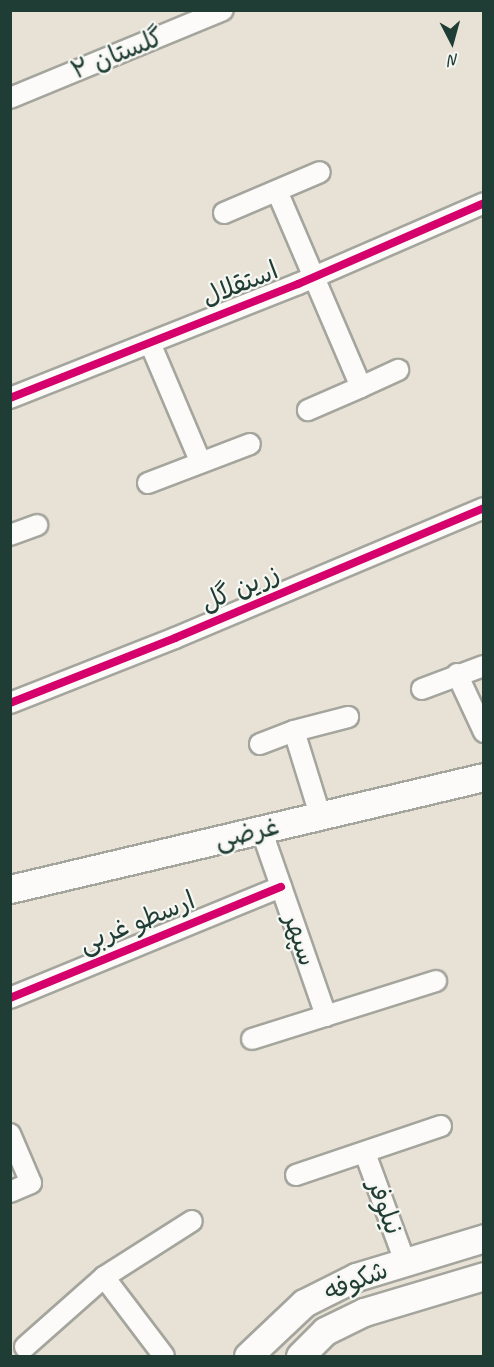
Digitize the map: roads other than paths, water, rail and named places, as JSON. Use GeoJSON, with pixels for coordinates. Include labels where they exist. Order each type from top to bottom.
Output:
{"type":"FeatureCollection","features":[{"type":"Feature","properties":{"kind":"main road","name":"غرضی"},"geometry":{"type":"LineString","coordinates":[[10,889],[483,777]]}},
{"type":"Feature","properties":{"kind":"main road","name":"شکوفه"},"geometry":{"type":"LineString","coordinates":[[248,1356],[304,1303],[356,1277],[483,1238]]}},
{"type":"Feature","properties":{"kind":"main road","name":"شکوفه"},"geometry":{"type":"LineString","coordinates":[[300,1356],[325,1331],[364,1312],[483,1276]]}},
{"type":"Feature","properties":{"kind":"street","name":"گلستان ۲"},"geometry":{"type":"LineString","coordinates":[[10,98],[223,10]]}},
{"type":"Feature","properties":{"kind":"street"},"geometry":{"type":"LineString","coordinates":[[224,213],[320,172]]}},
{"type":"Feature","properties":{"kind":"street"},"geometry":{"type":"LineString","coordinates":[[277,191],[361,387]]}},
{"type":"Feature","properties":{"kind":"street","name":"استقلال"},"geometry":{"type":"LineString","coordinates":[[10,398],[314,277],[483,203]]}},
{"type":"Feature","properties":{"kind":"street"},"geometry":{"type":"LineString","coordinates":[[150,343],[201,463]]}},
{"type":"Feature","properties":{"kind":"street"},"geometry":{"type":"LineString","coordinates":[[308,410],[398,370]]}},
{"type":"Feature","properties":{"kind":"street"},"geometry":{"type":"LineString","coordinates":[[148,483],[250,444]]}},
{"type":"Feature","properties":{"kind":"street","name":"زرین گل"},"geometry":{"type":"LineString","coordinates":[[10,703],[175,638],[483,508]]}},
{"type":"Feature","properties":{"kind":"street"},"geometry":{"type":"LineString","coordinates":[[11,535],[37,525]]}},
{"type":"Feature","properties":{"kind":"street"},"geometry":{"type":"LineString","coordinates":[[422,689],[483,666]]}},
{"type":"Feature","properties":{"kind":"street"},"geometry":{"type":"LineString","coordinates":[[457,674],[483,732]]}},
{"type":"Feature","properties":{"kind":"street"},"geometry":{"type":"LineString","coordinates":[[260,744],[294,731],[348,717]]}},
{"type":"Feature","properties":{"kind":"street"},"geometry":{"type":"LineString","coordinates":[[294,731],[320,815]]}},
{"type":"Feature","properties":{"kind":"street","name":"سپهر"},"geometry":{"type":"LineString","coordinates":[[261,830],[326,1016]]}},
{"type":"Feature","properties":{"kind":"street","name":"ارسطو غربی"},"geometry":{"type":"LineString","coordinates":[[10,998],[281,887]]}},
{"type":"Feature","properties":{"kind":"street"},"geometry":{"type":"LineString","coordinates":[[252,1040],[436,981]]}},
{"type":"Feature","properties":{"kind":"street","name":"نیلوفر"},"geometry":{"type":"LineString","coordinates":[[296,1175],[366,1153],[441,1125]]}},
{"type":"Feature","properties":{"kind":"street"},"geometry":{"type":"LineString","coordinates":[[10,1134],[31,1183],[10,1192]]}},
{"type":"Feature","properties":{"kind":"street","name":"نیلوفر"},"geometry":{"type":"LineString","coordinates":[[366,1153],[405,1262]]}},
{"type":"Feature","properties":{"kind":"street"},"geometry":{"type":"LineString","coordinates":[[25,1347],[104,1278],[192,1221]]}},
{"type":"Feature","properties":{"kind":"street"},"geometry":{"type":"LineString","coordinates":[[104,1278],[164,1356]]}}]}
